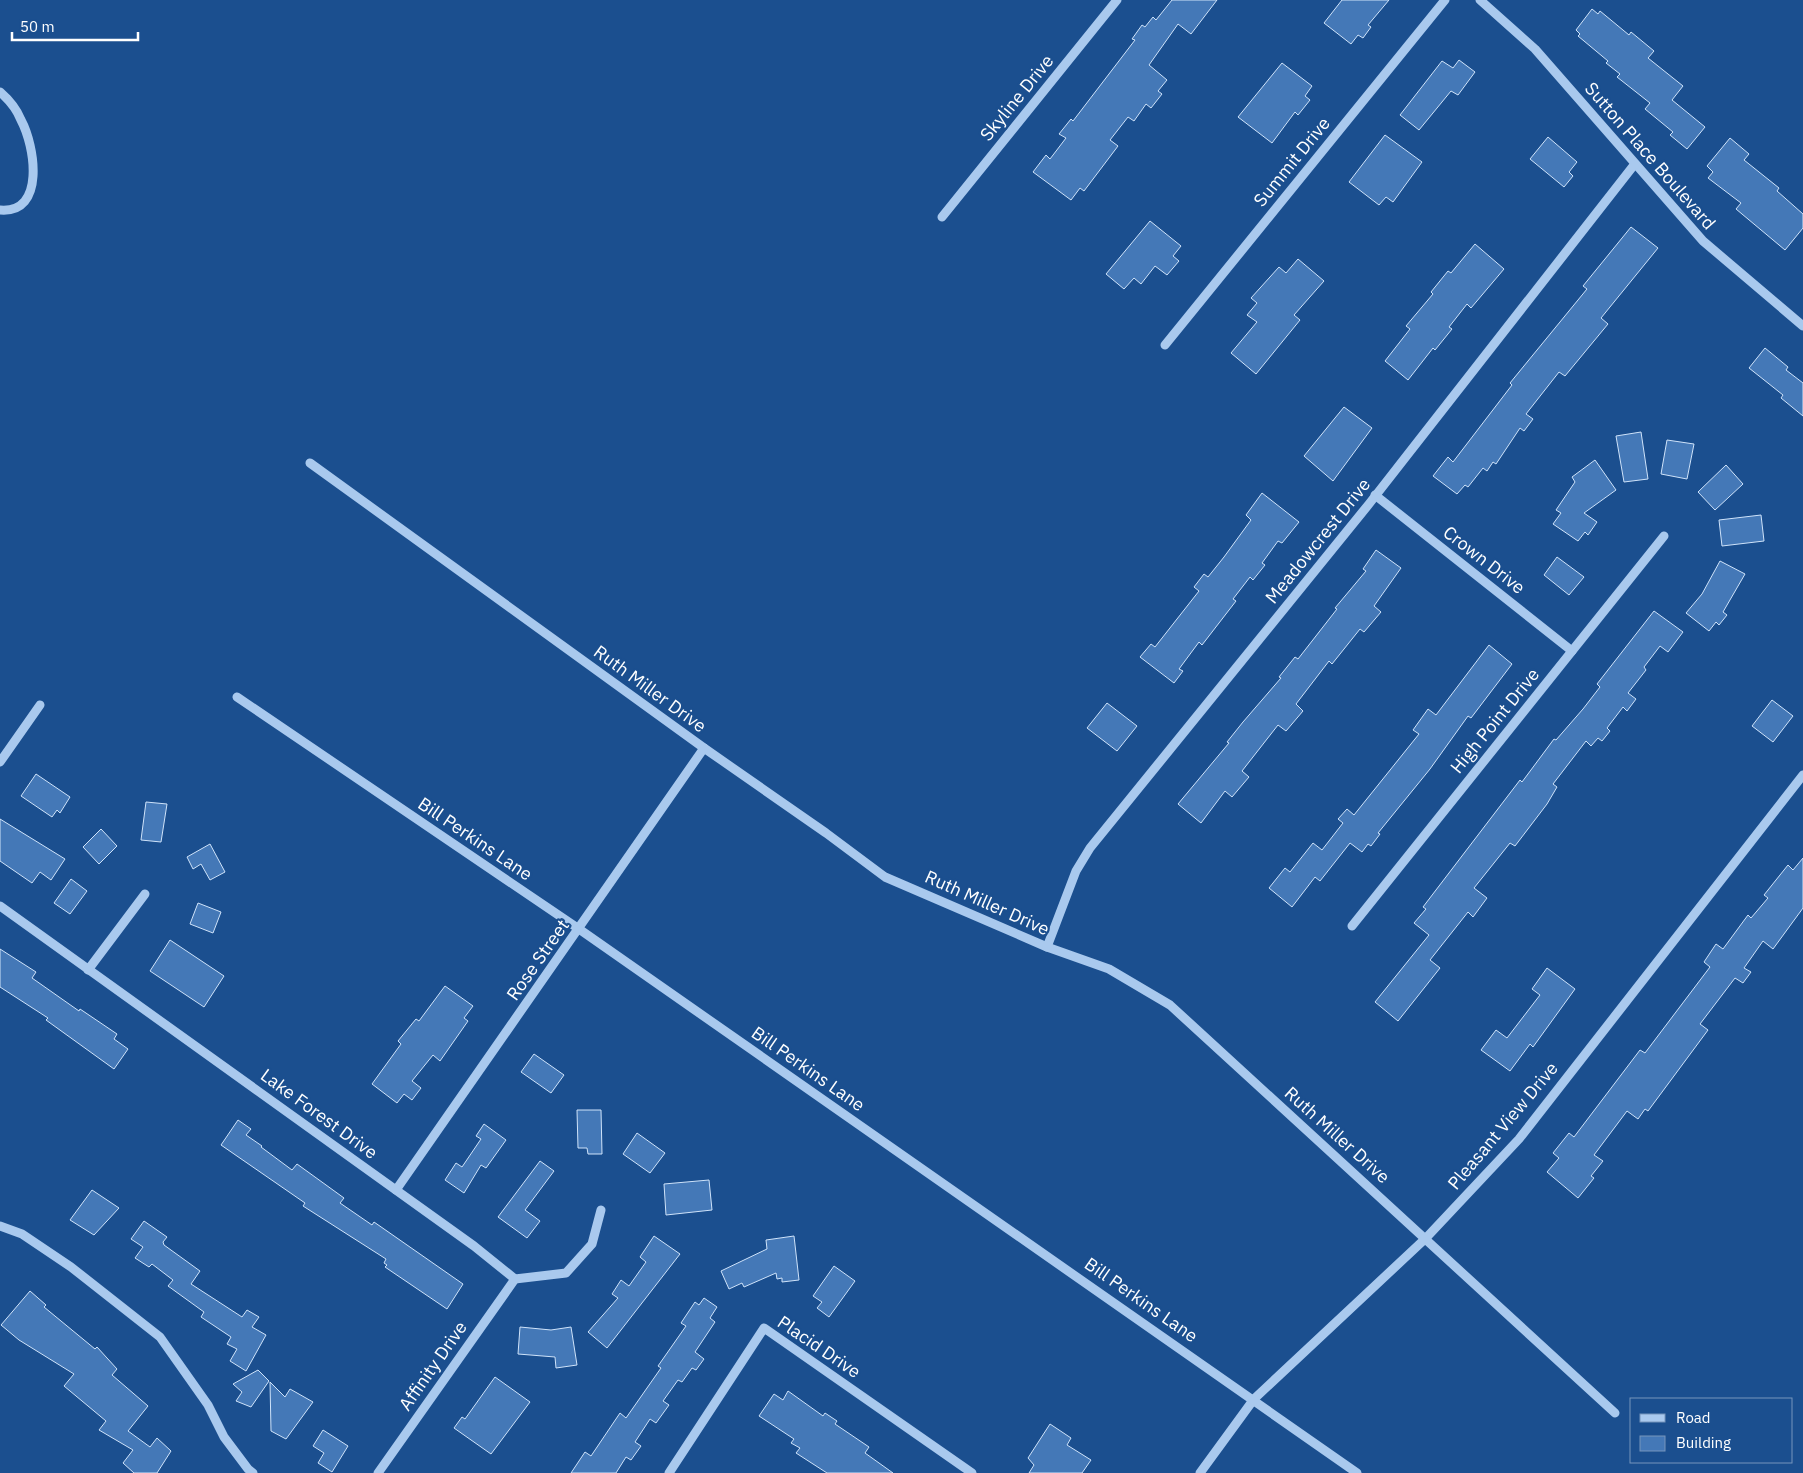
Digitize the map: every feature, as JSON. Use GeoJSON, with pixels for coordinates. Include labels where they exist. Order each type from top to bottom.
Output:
{"type":"FeatureCollection","features":[{"type":"Feature","properties":{"kind":"street","name":"Skyline Drive"},"geometry":{"type":"LineString","coordinates":[[942,217],[1117,0]]}},
{"type":"Feature","properties":{"kind":"street","name":"Summit Drive"},"geometry":{"type":"LineString","coordinates":[[1165,344],[1445,0]]}},
{"type":"Feature","properties":{"kind":"street","name":"Sutton Place Boulevard"},"geometry":{"type":"LineString","coordinates":[[1480,0],[1534,49],[1703,242],[1803,326]]}},
{"type":"Feature","properties":{"kind":"street"},"geometry":{"type":"LineString","coordinates":[[0,92],[21,119],[32,150],[32,184],[28,198],[23,206],[12,211],[0,210]]}},
{"type":"Feature","properties":{"kind":"street","name":"Meadowcrest Drive"},"geometry":{"type":"LineString","coordinates":[[1047,947],[1076,871],[1090,848],[1376,495],[1634,165]]}},
{"type":"Feature","properties":{"kind":"street","name":"Ruth Miller Drive"},"geometry":{"type":"LineString","coordinates":[[310,463],[704,748],[826,833],[884,877],[1047,947],[1109,970],[1170,1005],[1615,1413]]}},
{"type":"Feature","properties":{"kind":"street","name":"Crown Drive"},"geometry":{"type":"LineString","coordinates":[[1376,495],[1572,651]]}},
{"type":"Feature","properties":{"kind":"street","name":"High Point Drive"},"geometry":{"type":"LineString","coordinates":[[1352,926],[1664,536]]}},
{"type":"Feature","properties":{"kind":"street","name":"Bill Perkins Lane"},"geometry":{"type":"LineString","coordinates":[[237,697],[579,929],[1254,1399],[1357,1473]]}},
{"type":"Feature","properties":{"kind":"street"},"geometry":{"type":"LineString","coordinates":[[0,762],[40,705]]}},
{"type":"Feature","properties":{"kind":"street","name":"Rose Street"},"geometry":{"type":"LineString","coordinates":[[396,1190],[704,748]]}},
{"type":"Feature","properties":{"kind":"street","name":"Pleasant View Drive"},"geometry":{"type":"LineString","coordinates":[[1200,1473],[1254,1399],[1426,1238],[1519,1139],[1803,775]]}},
{"type":"Feature","properties":{"kind":"street"},"geometry":{"type":"LineString","coordinates":[[88,970],[145,894]]}},
{"type":"Feature","properties":{"kind":"street","name":"Lake Forest Drive"},"geometry":{"type":"LineString","coordinates":[[0,906],[474,1246],[515,1279]]}},
{"type":"Feature","properties":{"kind":"street"},"geometry":{"type":"LineString","coordinates":[[515,1279],[566,1272],[592,1244],[601,1210]]}},
{"type":"Feature","properties":{"kind":"street"},"geometry":{"type":"LineString","coordinates":[[0,1226],[22,1234],[71,1267],[160,1337],[208,1405],[224,1437],[253,1473]]}},
{"type":"Feature","properties":{"kind":"street","name":"Affinity Drive"},"geometry":{"type":"LineString","coordinates":[[378,1473],[515,1279]]}},
{"type":"Feature","properties":{"kind":"street","name":"Placid Drive"},"geometry":{"type":"LineString","coordinates":[[669,1473],[764,1328],[972,1473]]}},
{"type":"Feature","properties":{"kind":"building"},"geometry":{"type":"Polygon","coordinates":[[[1172,0],[1217,0],[1191,34],[1178,24],[1149,65],[1167,80],[1158,91],[1162,94],[1151,108],[1146,104],[1134,121],[1128,117],[1110,140],[1118,146],[1084,191],[1080,188],[1071,200],[1033,172],[1046,155],[1050,159],[1066,138],[1059,134],[1071,119],[1073,121],[1135,40],[1132,39],[1142,25],[1145,27],[1153,17],[1156,20],[1172,0]]]}},
{"type":"Feature","properties":{"kind":"building"},"geometry":{"type":"Polygon","coordinates":[[[1342,0],[1389,0],[1368,25],[1371,27],[1363,38],[1358,35],[1351,44],[1324,23],[1342,0]]]}},
{"type":"Feature","properties":{"kind":"building"},"geometry":{"type":"Polygon","coordinates":[[[1592,9],[1598,14],[1600,11],[1629,35],[1631,32],[1654,51],[1648,58],[1683,86],[1672,100],[1705,127],[1687,149],[1670,135],[1673,132],[1645,109],[1650,103],[1617,77],[1620,74],[1606,63],[1608,61],[1578,36],[1580,34],[1576,30],[1592,9]]]}},
{"type":"Feature","properties":{"kind":"building"},"geometry":{"type":"Polygon","coordinates":[[[1459,60],[1475,72],[1458,95],[1451,91],[1419,130],[1400,115],[1442,61],[1453,68],[1459,60]]]}},
{"type":"Feature","properties":{"kind":"building"},"geometry":{"type":"Polygon","coordinates":[[[1282,63],[1312,86],[1305,96],[1310,100],[1298,115],[1295,112],[1272,143],[1238,117],[1282,63]]]}},
{"type":"Feature","properties":{"kind":"building"},"geometry":{"type":"Polygon","coordinates":[[[1385,135],[1422,162],[1393,202],[1386,197],[1379,205],[1349,182],[1385,135]]]}},
{"type":"Feature","properties":{"kind":"building"},"geometry":{"type":"Polygon","coordinates":[[[1548,137],[1577,162],[1569,172],[1573,176],[1564,187],[1530,159],[1548,137]]]}},
{"type":"Feature","properties":{"kind":"building"},"geometry":{"type":"Polygon","coordinates":[[[1730,138],[1749,154],[1744,160],[1779,188],[1777,191],[1803,214],[1803,228],[1785,250],[1736,209],[1741,203],[1708,178],[1713,172],[1707,166],[1730,138]]]}},
{"type":"Feature","properties":{"kind":"building"},"geometry":{"type":"Polygon","coordinates":[[[1150,221],[1181,246],[1173,256],[1179,261],[1167,275],[1155,266],[1141,284],[1134,278],[1124,289],[1106,274],[1150,221]]]}},
{"type":"Feature","properties":{"kind":"building"},"geometry":{"type":"Polygon","coordinates":[[[1631,227],[1658,248],[1601,318],[1608,324],[1565,376],[1559,372],[1526,414],[1533,419],[1524,431],[1520,428],[1496,464],[1493,462],[1487,471],[1483,468],[1468,487],[1465,485],[1457,494],[1433,476],[1448,457],[1453,462],[1512,385],[1510,383],[1587,289],[1583,286],[1631,227]]]}},
{"type":"Feature","properties":{"kind":"building"},"geometry":{"type":"Polygon","coordinates":[[[1475,244],[1504,269],[1471,308],[1467,304],[1449,327],[1452,329],[1435,350],[1433,348],[1408,380],[1385,361],[1410,329],[1406,326],[1433,294],[1431,292],[1448,271],[1451,273],[1475,244]]]}},
{"type":"Feature","properties":{"kind":"building"},"geometry":{"type":"Polygon","coordinates":[[[1298,259],[1324,281],[1294,315],[1300,320],[1256,374],[1231,353],[1257,322],[1247,315],[1257,303],[1251,298],[1279,267],[1286,273],[1298,259]]]}},
{"type":"Feature","properties":{"kind":"building"},"geometry":{"type":"Polygon","coordinates":[[[1765,348],[1788,367],[1786,370],[1803,383],[1803,416],[1781,398],[1783,395],[1749,368],[1765,348]]]}},
{"type":"Feature","properties":{"kind":"building"},"geometry":{"type":"Polygon","coordinates":[[[1344,407],[1372,428],[1333,481],[1304,456],[1344,407]]]}},
{"type":"Feature","properties":{"kind":"building"},"geometry":{"type":"Polygon","coordinates":[[[1641,432],[1648,479],[1624,482],[1616,436],[1641,432]]]}},
{"type":"Feature","properties":{"kind":"building"},"geometry":{"type":"Polygon","coordinates":[[[1667,440],[1694,444],[1687,479],[1661,474],[1667,440]]]}},
{"type":"Feature","properties":{"kind":"building"},"geometry":{"type":"Polygon","coordinates":[[[1595,460],[1616,490],[1584,513],[1597,522],[1588,535],[1585,532],[1578,541],[1553,524],[1561,513],[1556,510],[1575,482],[1572,477],[1595,460]]]}},
{"type":"Feature","properties":{"kind":"building"},"geometry":{"type":"Polygon","coordinates":[[[1726,465],[1743,484],[1715,510],[1698,492],[1726,465]]]}},
{"type":"Feature","properties":{"kind":"building"},"geometry":{"type":"Polygon","coordinates":[[[1262,493],[1299,522],[1282,543],[1278,541],[1262,563],[1265,565],[1253,580],[1250,577],[1233,599],[1236,601],[1202,645],[1199,642],[1179,669],[1183,671],[1174,683],[1140,657],[1151,644],[1155,647],[1199,591],[1194,587],[1204,574],[1208,577],[1251,520],[1246,515],[1262,493]]]}},
{"type":"Feature","properties":{"kind":"building"},"geometry":{"type":"Polygon","coordinates":[[[1761,515],[1764,541],[1722,546],[1719,520],[1761,515]]]}},
{"type":"Feature","properties":{"kind":"building"},"geometry":{"type":"Polygon","coordinates":[[[1376,550],[1401,568],[1374,606],[1381,612],[1364,632],[1360,629],[1332,664],[1329,661],[1296,704],[1303,711],[1286,731],[1278,725],[1242,771],[1249,777],[1232,797],[1225,791],[1201,823],[1178,804],[1229,743],[1227,742],[1243,722],[1281,678],[1279,677],[1295,657],[1298,659],[1337,609],[1335,608],[1366,571],[1363,569],[1376,550]]]}},
{"type":"Feature","properties":{"kind":"building"},"geometry":{"type":"Polygon","coordinates":[[[1557,557],[1584,577],[1569,595],[1544,575],[1557,557]]]}},
{"type":"Feature","properties":{"kind":"building"},"geometry":{"type":"Polygon","coordinates":[[[1720,561],[1745,574],[1723,612],[1727,615],[1719,625],[1716,622],[1709,631],[1686,613],[1702,594],[1720,561]]]}},
{"type":"Feature","properties":{"kind":"building"},"geometry":{"type":"Polygon","coordinates":[[[1654,611],[1683,632],[1668,652],[1660,646],[1644,667],[1646,670],[1628,693],[1636,699],[1627,711],[1623,707],[1607,728],[1610,731],[1602,741],[1598,738],[1591,746],[1586,741],[1553,784],[1557,787],[1547,804],[1515,846],[1510,843],[1474,888],[1487,898],[1473,917],[1468,912],[1430,960],[1440,968],[1398,1021],[1375,1002],[1429,935],[1414,923],[1426,909],[1423,907],[1520,780],[1522,782],[1554,739],[1556,740],[1583,709],[1600,687],[1597,684],[1654,611]]]}},
{"type":"Feature","properties":{"kind":"building"},"geometry":{"type":"Polygon","coordinates":[[[1489,645],[1512,664],[1471,718],[1468,716],[1430,769],[1378,833],[1380,834],[1371,846],[1368,844],[1362,852],[1350,843],[1320,881],[1315,877],[1292,907],[1269,888],[1285,868],[1290,872],[1313,843],[1322,850],[1343,823],[1338,819],[1347,809],[1354,815],[1419,734],[1413,730],[1428,709],[1436,715],[1489,645]]]}},
{"type":"Feature","properties":{"kind":"building"},"geometry":{"type":"Polygon","coordinates":[[[1772,700],[1793,716],[1773,742],[1752,726],[1772,700]]]}},
{"type":"Feature","properties":{"kind":"building"},"geometry":{"type":"Polygon","coordinates":[[[1107,703],[1137,726],[1117,751],[1087,728],[1107,703]]]}},
{"type":"Feature","properties":{"kind":"building"},"geometry":{"type":"Polygon","coordinates":[[[36,774],[70,797],[60,813],[57,810],[52,817],[21,796],[36,774]]]}},
{"type":"Feature","properties":{"kind":"building"},"geometry":{"type":"Polygon","coordinates":[[[146,802],[167,804],[161,842],[141,840],[146,802]]]}},
{"type":"Feature","properties":{"kind":"building"},"geometry":{"type":"Polygon","coordinates":[[[0,819],[65,859],[51,880],[40,872],[32,883],[0,861],[0,819]]]}},
{"type":"Feature","properties":{"kind":"building"},"geometry":{"type":"Polygon","coordinates":[[[101,829],[117,846],[99,864],[83,847],[101,829]]]}},
{"type":"Feature","properties":{"kind":"building"},"geometry":{"type":"Polygon","coordinates":[[[210,844],[225,872],[210,880],[201,864],[193,869],[187,857],[210,844]]]}},
{"type":"Feature","properties":{"kind":"building"},"geometry":{"type":"Polygon","coordinates":[[[1803,858],[1803,908],[1773,949],[1763,941],[1744,968],[1751,972],[1743,983],[1735,978],[1700,1024],[1708,1030],[1648,1111],[1645,1109],[1638,1119],[1627,1111],[1594,1155],[1603,1161],[1591,1176],[1594,1178],[1578,1198],[1547,1172],[1559,1158],[1553,1153],[1569,1133],[1574,1137],[1640,1050],[1645,1053],[1710,967],[1704,962],[1716,944],[1723,949],[1748,915],[1751,918],[1768,898],[1764,895],[1788,865],[1793,870],[1803,858]]]}},
{"type":"Feature","properties":{"kind":"building"},"geometry":{"type":"Polygon","coordinates":[[[71,879],[87,891],[70,914],[54,903],[71,879]]]}},
{"type":"Feature","properties":{"kind":"building"},"geometry":{"type":"Polygon","coordinates":[[[198,903],[221,912],[213,933],[190,924],[198,903]]]}},
{"type":"Feature","properties":{"kind":"building"},"geometry":{"type":"Polygon","coordinates":[[[170,940],[224,976],[204,1007],[150,971],[170,940]]]}},
{"type":"Feature","properties":{"kind":"building"},"geometry":{"type":"Polygon","coordinates":[[[0,949],[36,972],[32,978],[79,1011],[80,1009],[117,1034],[114,1039],[128,1049],[114,1069],[46,1020],[48,1018],[0,987],[0,949]]]}},
{"type":"Feature","properties":{"kind":"building"},"geometry":{"type":"Polygon","coordinates":[[[1547,968],[1575,989],[1533,1047],[1530,1044],[1510,1071],[1481,1050],[1496,1030],[1507,1038],[1540,995],[1532,989],[1547,968]]]}},
{"type":"Feature","properties":{"kind":"building"},"geometry":{"type":"Polygon","coordinates":[[[445,986],[473,1006],[464,1018],[468,1021],[440,1061],[433,1055],[412,1081],[421,1088],[412,1100],[404,1094],[397,1103],[372,1084],[401,1044],[398,1041],[416,1019],[419,1021],[445,986]]]}},
{"type":"Feature","properties":{"kind":"building"},"geometry":{"type":"Polygon","coordinates":[[[534,1054],[564,1075],[551,1093],[521,1072],[534,1054]]]}},
{"type":"Feature","properties":{"kind":"building"},"geometry":{"type":"Polygon","coordinates":[[[577,1110],[601,1110],[602,1154],[588,1154],[587,1148],[578,1148],[577,1110]]]}},
{"type":"Feature","properties":{"kind":"building"},"geometry":{"type":"Polygon","coordinates":[[[238,1120],[251,1129],[246,1135],[292,1170],[297,1164],[344,1198],[340,1203],[372,1225],[374,1222],[463,1284],[447,1309],[385,1267],[387,1265],[384,1263],[386,1259],[303,1206],[305,1203],[221,1145],[238,1120]]]}},
{"type":"Feature","properties":{"kind":"building"},"geometry":{"type":"Polygon","coordinates":[[[484,1124],[506,1140],[486,1168],[481,1165],[464,1193],[445,1180],[456,1163],[462,1167],[481,1139],[476,1136],[484,1124]]]}},
{"type":"Feature","properties":{"kind":"building"},"geometry":{"type":"Polygon","coordinates":[[[637,1133],[665,1153],[650,1173],[623,1154],[637,1133]]]}},
{"type":"Feature","properties":{"kind":"building"},"geometry":{"type":"Polygon","coordinates":[[[540,1161],[554,1171],[525,1210],[540,1221],[527,1238],[498,1217],[540,1161]]]}},
{"type":"Feature","properties":{"kind":"building"},"geometry":{"type":"Polygon","coordinates":[[[709,1180],[712,1210],[666,1215],[664,1184],[709,1180]]]}},
{"type":"Feature","properties":{"kind":"building"},"geometry":{"type":"Polygon","coordinates":[[[92,1190],[119,1208],[94,1235],[70,1220],[92,1190]]]}},
{"type":"Feature","properties":{"kind":"building"},"geometry":{"type":"Polygon","coordinates":[[[144,1221],[167,1237],[163,1242],[164,1245],[200,1271],[191,1284],[242,1317],[247,1310],[259,1317],[252,1327],[266,1335],[246,1371],[230,1361],[237,1349],[227,1344],[231,1337],[201,1317],[204,1312],[168,1286],[173,1280],[152,1264],[149,1267],[135,1258],[143,1247],[131,1239],[144,1221]]]}},
{"type":"Feature","properties":{"kind":"building"},"geometry":{"type":"Polygon","coordinates":[[[654,1236],[680,1254],[607,1348],[588,1332],[618,1298],[612,1294],[621,1280],[629,1286],[646,1262],[640,1257],[654,1236]]]}},
{"type":"Feature","properties":{"kind":"building"},"geometry":{"type":"Polygon","coordinates":[[[794,1236],[799,1280],[782,1282],[782,1278],[777,1279],[776,1273],[744,1287],[742,1283],[729,1289],[721,1271],[767,1249],[766,1240],[794,1236]]]}},
{"type":"Feature","properties":{"kind":"building"},"geometry":{"type":"Polygon","coordinates":[[[834,1266],[855,1281],[829,1317],[817,1308],[822,1302],[813,1296],[834,1266]]]}},
{"type":"Feature","properties":{"kind":"building"},"geometry":{"type":"Polygon","coordinates":[[[30,1291],[46,1305],[44,1307],[95,1349],[97,1347],[117,1369],[112,1375],[148,1406],[128,1431],[150,1447],[157,1438],[171,1451],[157,1473],[134,1473],[123,1463],[133,1450],[99,1430],[106,1421],[64,1386],[74,1374],[19,1340],[1,1325],[30,1291]]]}},
{"type":"Feature","properties":{"kind":"building"},"geometry":{"type":"Polygon","coordinates":[[[704,1298],[717,1307],[710,1318],[715,1322],[695,1352],[704,1359],[696,1370],[692,1368],[682,1382],[678,1380],[663,1401],[669,1405],[656,1423],[650,1419],[635,1442],[641,1446],[631,1460],[626,1457],[616,1473],[571,1473],[585,1452],[591,1456],[620,1413],[626,1418],[661,1368],[658,1366],[686,1326],[681,1323],[695,1302],[699,1305],[704,1298]]]}},
{"type":"Feature","properties":{"kind":"building"},"geometry":{"type":"Polygon","coordinates":[[[520,1327],[551,1330],[571,1327],[577,1365],[556,1368],[555,1357],[518,1354],[520,1327]]]}},
{"type":"Feature","properties":{"kind":"building"},"geometry":{"type":"Polygon","coordinates":[[[258,1370],[269,1381],[251,1407],[236,1401],[242,1392],[233,1384],[258,1370]]]}},
{"type":"Feature","properties":{"kind":"building"},"geometry":{"type":"Polygon","coordinates":[[[495,1377],[530,1402],[491,1454],[454,1428],[462,1417],[465,1419],[495,1377]]]}},
{"type":"Feature","properties":{"kind":"building"},"geometry":{"type":"Polygon","coordinates":[[[270,1382],[285,1397],[290,1389],[313,1402],[286,1439],[271,1431],[270,1382]]]}},
{"type":"Feature","properties":{"kind":"building"},"geometry":{"type":"Polygon","coordinates":[[[788,1391],[823,1416],[825,1413],[837,1421],[835,1424],[869,1447],[865,1453],[893,1473],[827,1473],[796,1453],[800,1448],[791,1443],[794,1439],[759,1416],[774,1394],[783,1400],[788,1391]]]}},
{"type":"Feature","properties":{"kind":"building"},"geometry":{"type":"Polygon","coordinates":[[[1050,1424],[1071,1438],[1067,1445],[1091,1460],[1082,1473],[1029,1473],[1034,1465],[1028,1458],[1050,1424]]]}},
{"type":"Feature","properties":{"kind":"building"},"geometry":{"type":"Polygon","coordinates":[[[323,1430],[348,1446],[332,1472],[318,1463],[324,1453],[313,1446],[323,1430]]]}}]}
